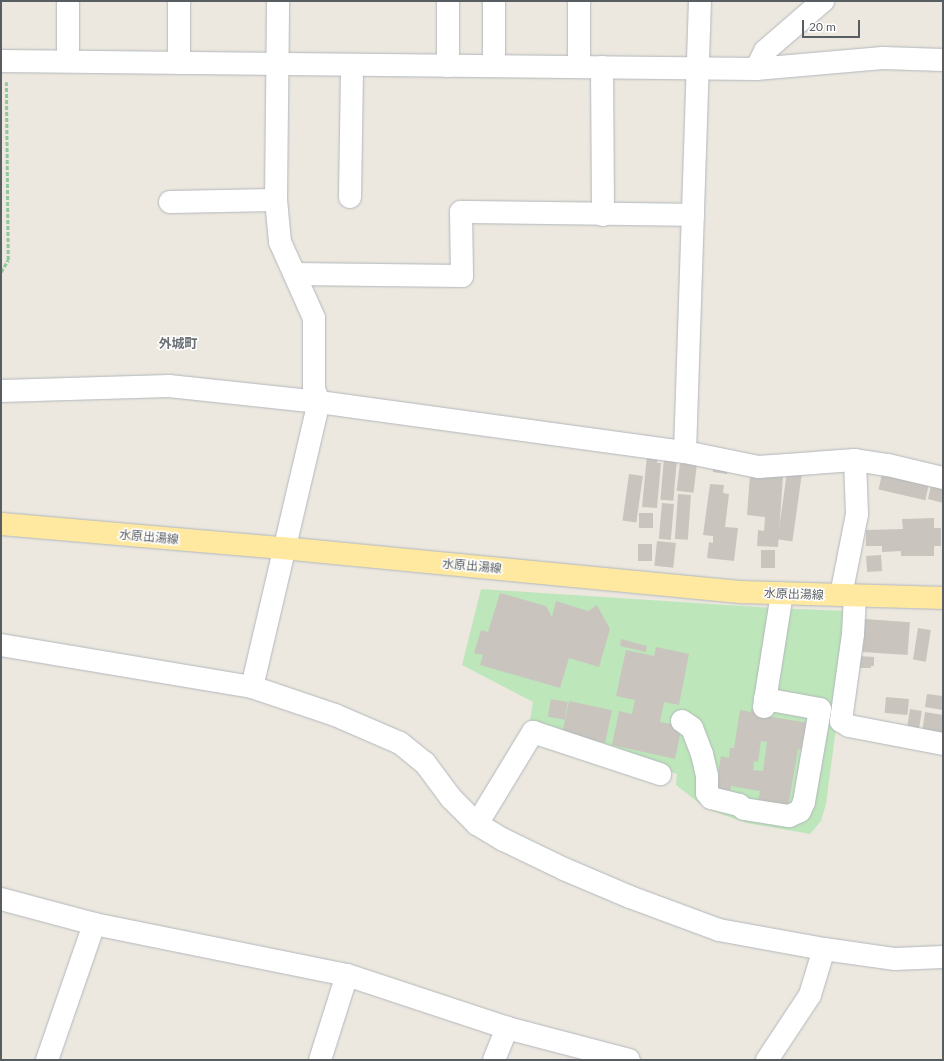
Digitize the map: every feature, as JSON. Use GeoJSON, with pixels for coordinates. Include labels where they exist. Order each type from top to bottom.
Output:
{"type":"FeatureCollection","features":[{"type":"Feature","properties":{"kind":"main road","name":"水原出湯線"},"geometry":{"type":"LineString","coordinates":[[1,524],[283,548],[734,591],[782,594],[943,598]]}},
{"type":"Feature","properties":{"kind":"street"},"geometry":{"type":"LineString","coordinates":[[68,1],[68,61]]}},
{"type":"Feature","properties":{"kind":"street"},"geometry":{"type":"LineString","coordinates":[[179,1],[179,63]]}},
{"type":"Feature","properties":{"kind":"street"},"geometry":{"type":"LineString","coordinates":[[252,687],[283,548],[319,402],[314,389],[314,318],[296,274],[280,242],[276,200],[276,64],[278,1]]}},
{"type":"Feature","properties":{"kind":"street"},"geometry":{"type":"LineString","coordinates":[[448,1],[448,66]]}},
{"type":"Feature","properties":{"kind":"street"},"geometry":{"type":"LineString","coordinates":[[494,1],[494,66]]}},
{"type":"Feature","properties":{"kind":"street"},"geometry":{"type":"LineString","coordinates":[[579,1],[579,67]]}},
{"type":"Feature","properties":{"kind":"street"},"geometry":{"type":"LineString","coordinates":[[685,452],[699,68],[700,1]]}},
{"type":"Feature","properties":{"kind":"street"},"geometry":{"type":"LineString","coordinates":[[756,68],[765,51],[823,1]]}},
{"type":"Feature","properties":{"kind":"street"},"geometry":{"type":"LineString","coordinates":[[4,61],[756,68],[883,58],[943,60]]}},
{"type":"Feature","properties":{"kind":"street"},"geometry":{"type":"LineString","coordinates":[[350,197],[352,65]]}},
{"type":"Feature","properties":{"kind":"street"},"geometry":{"type":"LineString","coordinates":[[602,67],[603,215]]}},
{"type":"Feature","properties":{"kind":"street"},"geometry":{"type":"LineString","coordinates":[[170,202],[276,200]]}},
{"type":"Feature","properties":{"kind":"street"},"geometry":{"type":"LineString","coordinates":[[296,274],[462,276],[461,212],[694,215]]}},
{"type":"Feature","properties":{"kind":"street"},"geometry":{"type":"LineString","coordinates":[[1,391],[169,386],[319,402],[685,452],[758,467],[855,460],[888,464],[943,478]]}},
{"type":"Feature","properties":{"kind":"street"},"geometry":{"type":"LineString","coordinates":[[855,460],[857,514],[848,596],[853,634],[841,721],[849,726],[943,744]]}},
{"type":"Feature","properties":{"kind":"street"},"geometry":{"type":"LineString","coordinates":[[682,721],[692,728],[702,754],[707,776],[707,793],[710,798],[739,805],[744,809],[789,816],[800,811],[804,802],[820,709],[765,703],[782,594]]}},
{"type":"Feature","properties":{"kind":"street"},"geometry":{"type":"LineString","coordinates":[[1,645],[252,687],[335,716],[400,743],[425,763],[451,798],[477,824],[504,840],[564,869],[630,897],[712,927],[824,949],[895,959],[943,957]]}},
{"type":"Feature","properties":{"kind":"street"},"geometry":{"type":"LineString","coordinates":[[477,824],[533,732],[660,774]]}},
{"type":"Feature","properties":{"kind":"street"},"geometry":{"type":"LineString","coordinates":[[1,898],[94,924],[347,975],[507,1028],[629,1060]]}},
{"type":"Feature","properties":{"kind":"street"},"geometry":{"type":"LineString","coordinates":[[47,1060],[94,924]]}},
{"type":"Feature","properties":{"kind":"street"},"geometry":{"type":"LineString","coordinates":[[767,1060],[810,995],[824,949]]}},
{"type":"Feature","properties":{"kind":"street"},"geometry":{"type":"LineString","coordinates":[[320,1060],[347,975]]}},
{"type":"Feature","properties":{"kind":"street"},"geometry":{"type":"LineString","coordinates":[[494,1060],[507,1028]]}},
{"type":"Feature","properties":{"kind":"path"},"geometry":{"type":"LineString","coordinates":[[1,272],[8,260],[4,61]]}},
{"type":"Feature","properties":{"kind":"green space"},"geometry":{"type":"Polygon","coordinates":[[[481,589],[773,608],[847,611],[849,629],[826,804],[821,821],[810,834],[747,823],[707,809],[676,785],[677,774],[529,726],[533,702],[462,665],[481,589]]]}},
{"type":"Feature","properties":{"kind":"building"},"geometry":{"type":"Polygon","coordinates":[[[647,455],[658,456],[657,463],[661,463],[657,508],[642,507],[647,455]]]}},
{"type":"Feature","properties":{"kind":"building"},"geometry":{"type":"Polygon","coordinates":[[[664,458],[677,459],[673,501],[660,500],[664,458]]]}},
{"type":"Feature","properties":{"kind":"building"},"geometry":{"type":"Polygon","coordinates":[[[680,463],[697,465],[693,493],[677,491],[680,463]]]}},
{"type":"Feature","properties":{"kind":"building"},"geometry":{"type":"Polygon","coordinates":[[[713,465],[727,466],[727,474],[713,472],[713,465]]]}},
{"type":"Feature","properties":{"kind":"building"},"geometry":{"type":"Polygon","coordinates":[[[883,470],[930,481],[925,500],[879,489],[883,470]]]}},
{"type":"Feature","properties":{"kind":"building"},"geometry":{"type":"Polygon","coordinates":[[[787,472],[802,474],[792,541],[778,539],[787,472]]]}},
{"type":"Feature","properties":{"kind":"building"},"geometry":{"type":"Polygon","coordinates":[[[629,474],[643,476],[636,522],[622,521],[629,474]]]}},
{"type":"Feature","properties":{"kind":"building"},"geometry":{"type":"Polygon","coordinates":[[[750,475],[783,476],[778,547],[757,546],[758,530],[764,531],[765,517],[747,515],[750,475]]]}},
{"type":"Feature","properties":{"kind":"building"},"geometry":{"type":"Polygon","coordinates":[[[710,484],[724,485],[723,493],[729,494],[725,527],[738,528],[734,561],[707,558],[709,542],[713,543],[713,536],[703,535],[710,484]]]}},
{"type":"Feature","properties":{"kind":"building"},"geometry":{"type":"Polygon","coordinates":[[[931,485],[943,487],[943,503],[928,499],[931,485]]]}},
{"type":"Feature","properties":{"kind":"building"},"geometry":{"type":"Polygon","coordinates":[[[678,494],[691,495],[688,540],[675,539],[678,494]]]}},
{"type":"Feature","properties":{"kind":"building"},"geometry":{"type":"Polygon","coordinates":[[[662,503],[674,504],[671,540],[659,539],[662,503]]]}},
{"type":"Feature","properties":{"kind":"building"},"geometry":{"type":"Polygon","coordinates":[[[639,513],[653,513],[653,528],[639,528],[639,513]]]}},
{"type":"Feature","properties":{"kind":"building"},"geometry":{"type":"Polygon","coordinates":[[[934,518],[934,528],[941,528],[941,546],[934,546],[934,556],[901,556],[901,551],[882,552],[882,546],[866,546],[866,530],[903,529],[902,519],[934,518]]]}},
{"type":"Feature","properties":{"kind":"building"},"geometry":{"type":"Polygon","coordinates":[[[657,541],[676,543],[673,568],[654,566],[657,541]]]}},
{"type":"Feature","properties":{"kind":"building"},"geometry":{"type":"Polygon","coordinates":[[[638,544],[652,544],[652,561],[638,561],[638,544]]]}},
{"type":"Feature","properties":{"kind":"building"},"geometry":{"type":"Polygon","coordinates":[[[761,550],[775,550],[775,568],[761,568],[761,550]]]}},
{"type":"Feature","properties":{"kind":"building"},"geometry":{"type":"Polygon","coordinates":[[[881,555],[882,571],[867,572],[866,556],[881,555]]]}},
{"type":"Feature","properties":{"kind":"building"},"geometry":{"type":"Polygon","coordinates":[[[500,593],[546,606],[552,617],[556,601],[588,611],[597,605],[610,629],[599,667],[569,658],[560,688],[480,665],[483,655],[474,653],[481,630],[488,632],[500,593]]]}},
{"type":"Feature","properties":{"kind":"building"},"geometry":{"type":"Polygon","coordinates":[[[865,619],[910,622],[908,655],[863,652],[865,619]]]}},
{"type":"Feature","properties":{"kind":"building"},"geometry":{"type":"Polygon","coordinates":[[[918,628],[931,630],[926,662],[913,660],[918,628]]]}},
{"type":"Feature","properties":{"kind":"building"},"geometry":{"type":"Polygon","coordinates":[[[621,639],[647,646],[646,652],[620,646],[621,639]]]}},
{"type":"Feature","properties":{"kind":"building"},"geometry":{"type":"Polygon","coordinates":[[[656,647],[689,654],[679,705],[664,702],[660,722],[682,726],[675,759],[612,745],[619,711],[632,714],[635,700],[616,696],[626,650],[654,656],[656,647]]]}},
{"type":"Feature","properties":{"kind":"building"},"geometry":{"type":"Polygon","coordinates":[[[858,656],[874,657],[874,666],[871,666],[871,668],[858,668],[858,656]]]}},
{"type":"Feature","properties":{"kind":"building"},"geometry":{"type":"Polygon","coordinates":[[[927,694],[943,696],[943,710],[925,707],[927,694]]]}},
{"type":"Feature","properties":{"kind":"building"},"geometry":{"type":"Polygon","coordinates":[[[886,697],[909,699],[908,715],[885,713],[886,697]]]}},
{"type":"Feature","properties":{"kind":"building"},"geometry":{"type":"Polygon","coordinates":[[[551,699],[568,702],[565,720],[548,717],[551,699]]]}},
{"type":"Feature","properties":{"kind":"building"},"geometry":{"type":"Polygon","coordinates":[[[569,701],[612,710],[605,742],[562,733],[569,701]]]}},
{"type":"Feature","properties":{"kind":"building"},"geometry":{"type":"Polygon","coordinates":[[[751,709],[766,711],[766,716],[809,723],[805,750],[798,749],[788,807],[758,802],[760,791],[731,786],[730,793],[715,790],[721,756],[729,758],[730,748],[734,748],[740,710],[751,712],[751,709]],[[761,741],[758,762],[754,761],[753,770],[763,771],[767,742],[761,741]]]}},
{"type":"Feature","properties":{"kind":"building"},"geometry":{"type":"Polygon","coordinates":[[[910,709],[922,711],[919,731],[907,729],[910,709]]]}},
{"type":"Feature","properties":{"kind":"building"},"geometry":{"type":"Polygon","coordinates":[[[925,712],[943,715],[943,736],[922,733],[925,712]]]}},
{"type":"Feature","properties":{"kind":"district","name":"外城町"},"geometry":{"type":"Point","coordinates":[178,343]}}]}
